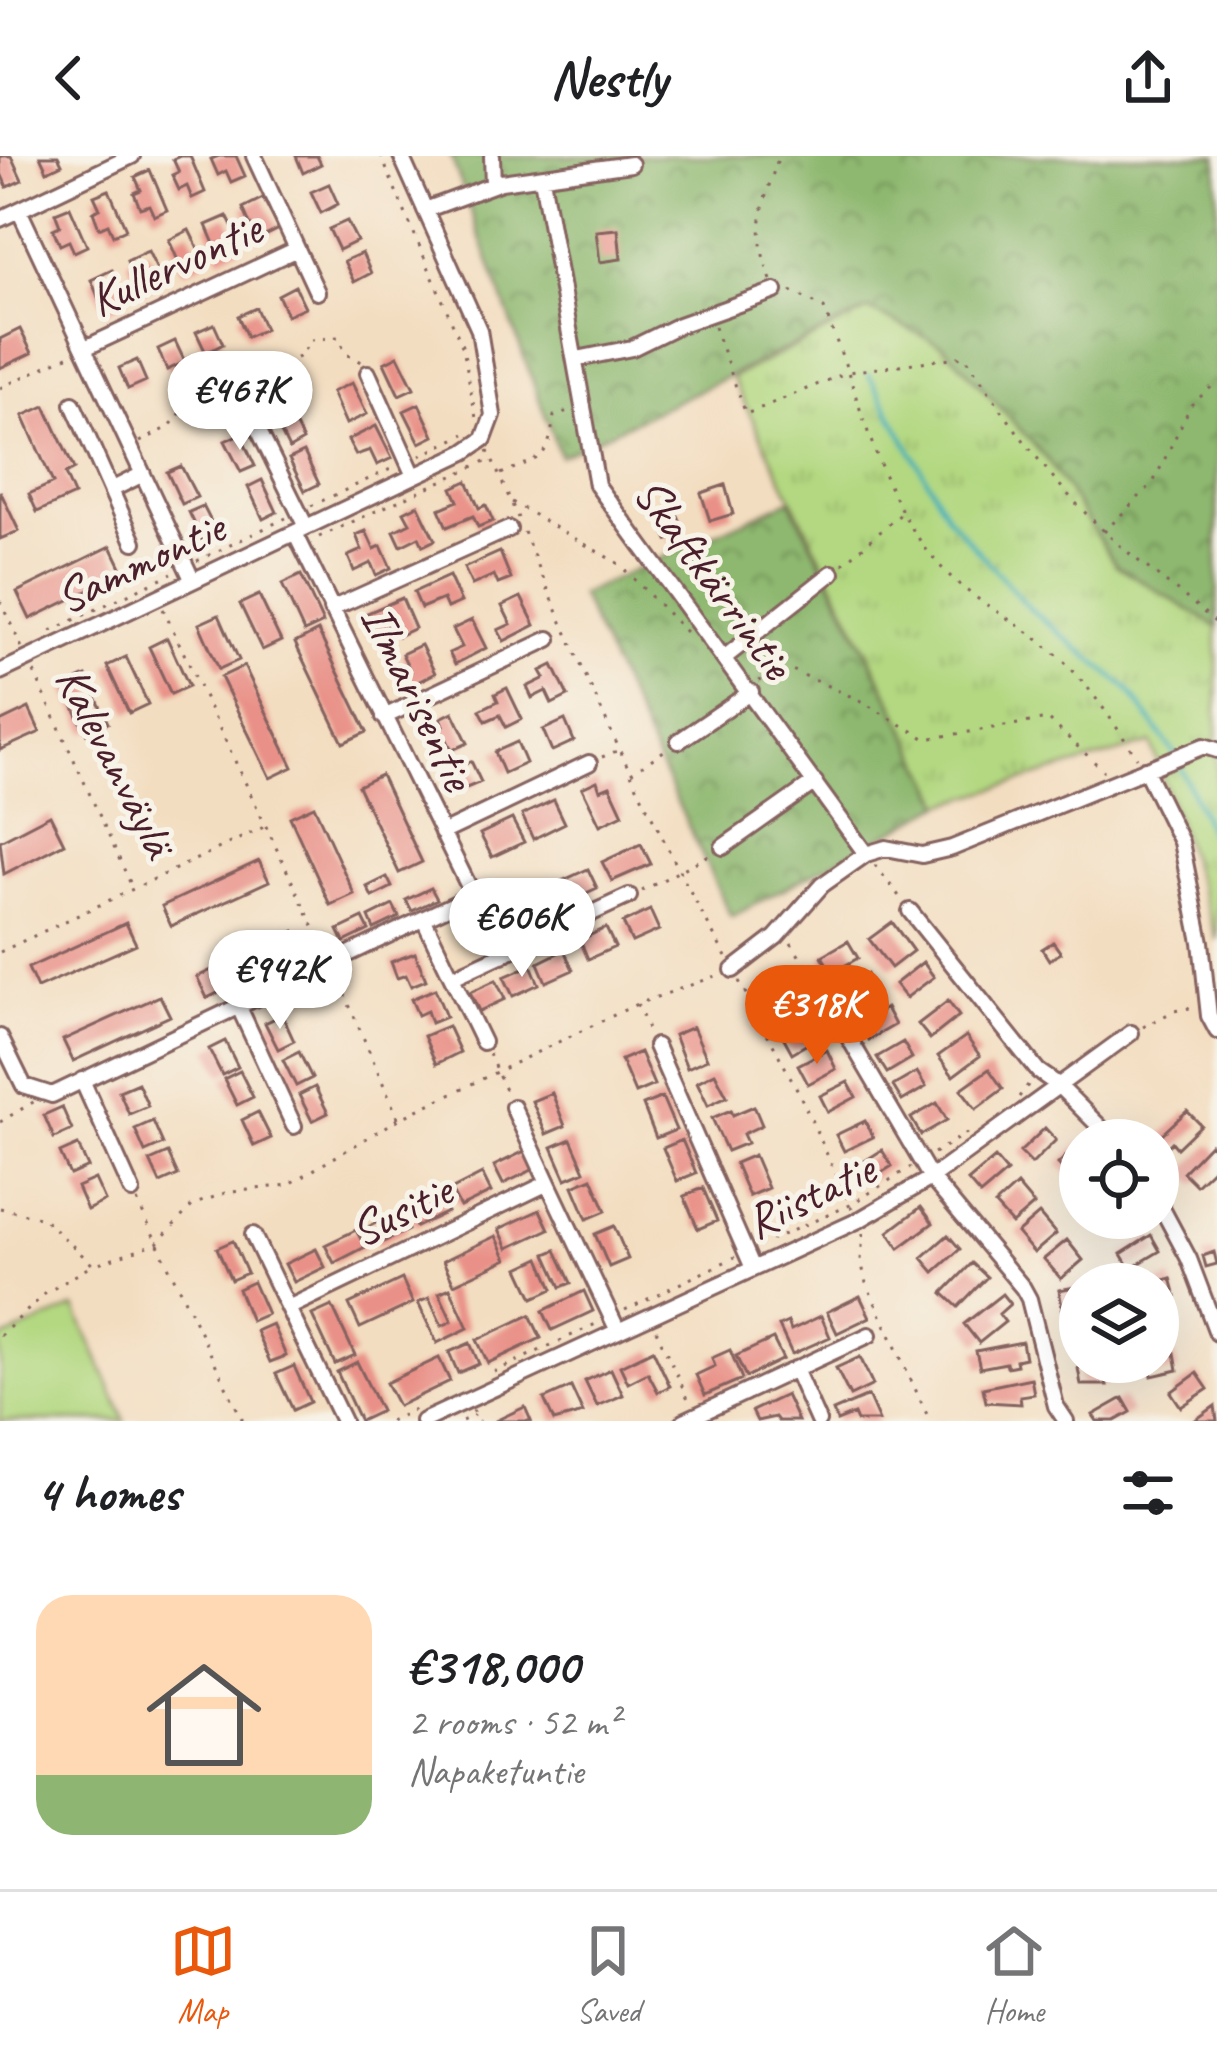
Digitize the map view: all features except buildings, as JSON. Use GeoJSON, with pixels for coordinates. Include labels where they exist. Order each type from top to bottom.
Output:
{"type":"FeatureCollection","features":[{"type":"Feature","properties":{"kind":"street"},"geometry":{"type":"LineString","coordinates":[[0,219],[132,156]]}},
{"type":"Feature","properties":{"kind":"street","name":"Kullervontie"},"geometry":{"type":"LineString","coordinates":[[254,156],[317,292]]}},
{"type":"Feature","properties":{"kind":"street"},"geometry":{"type":"LineString","coordinates":[[401,156],[478,331],[493,415],[484,439]]}},
{"type":"Feature","properties":{"kind":"street"},"geometry":{"type":"LineString","coordinates":[[492,156],[493,185]]}},
{"type":"Feature","properties":{"kind":"street"},"geometry":{"type":"LineString","coordinates":[[425,210],[493,185],[631,164]]}},
{"type":"Feature","properties":{"kind":"street","name":"Skaftkärrintie"},"geometry":{"type":"LineString","coordinates":[[542,178],[578,358],[597,485],[866,854]]}},
{"type":"Feature","properties":{"kind":"street"},"geometry":{"type":"LineString","coordinates":[[19,210],[189,573]]}},
{"type":"Feature","properties":{"kind":"street","name":"Kullervontie"},"geometry":{"type":"LineString","coordinates":[[85,348],[297,249]]}},
{"type":"Feature","properties":{"kind":"street"},"geometry":{"type":"LineString","coordinates":[[578,358],[632,348],[775,291]]}},
{"type":"Feature","properties":{"kind":"street"},"geometry":{"type":"LineString","coordinates":[[368,374],[411,469]]}},
{"type":"Feature","properties":{"kind":"street"},"geometry":{"type":"LineString","coordinates":[[73,404],[134,542]]}},
{"type":"Feature","properties":{"kind":"street","name":"Ilmarisentie"},"geometry":{"type":"LineString","coordinates":[[258,429],[300,511],[300,530],[332,609],[502,955]]}},
{"type":"Feature","properties":{"kind":"street","name":"Sammontie"},"geometry":{"type":"LineString","coordinates":[[0,672],[157,596],[189,573],[300,530],[411,469],[479,446],[484,439]]}},
{"type":"Feature","properties":{"kind":"street"},"geometry":{"type":"LineString","coordinates":[[111,490],[143,474]]}},
{"type":"Feature","properties":{"kind":"street"},"geometry":{"type":"LineString","coordinates":[[332,609],[509,529]]}},
{"type":"Feature","properties":{"kind":"street"},"geometry":{"type":"LineString","coordinates":[[724,658],[832,573]]}},
{"type":"Feature","properties":{"kind":"street"},"geometry":{"type":"LineString","coordinates":[[384,716],[549,639]]}},
{"type":"Feature","properties":{"kind":"street"},"geometry":{"type":"LineString","coordinates":[[679,741],[748,689]]}},
{"type":"Feature","properties":{"kind":"street"},"geometry":{"type":"LineString","coordinates":[[734,970],[783,929],[822,885],[866,854],[886,848],[922,855],[952,848],[1204,746],[1217,750]]}},
{"type":"Feature","properties":{"kind":"street"},"geometry":{"type":"LineString","coordinates":[[442,832],[589,763]]}},
{"type":"Feature","properties":{"kind":"street"},"geometry":{"type":"LineString","coordinates":[[1145,769],[1180,842],[1201,942],[1208,1005],[1217,1030]]}},
{"type":"Feature","properties":{"kind":"street"},"geometry":{"type":"LineString","coordinates":[[723,847],[815,782]]}},
{"type":"Feature","properties":{"kind":"street"},"geometry":{"type":"LineString","coordinates":[[0,1037],[24,1086],[52,1095],[473,895]]}},
{"type":"Feature","properties":{"kind":"street"},"geometry":{"type":"LineString","coordinates":[[453,977],[629,896]]}},
{"type":"Feature","properties":{"kind":"street"},"geometry":{"type":"LineString","coordinates":[[910,910],[1038,1071],[1092,1119]]}},
{"type":"Feature","properties":{"kind":"street"},"geometry":{"type":"LineString","coordinates":[[424,920],[483,1042]]}},
{"type":"Feature","properties":{"kind":"street"},"geometry":{"type":"LineString","coordinates":[[825,997],[931,1178],[1023,1288],[1056,1406],[1066,1421]]}},
{"type":"Feature","properties":{"kind":"street"},"geometry":{"type":"LineString","coordinates":[[238,1005],[294,1126]]}},
{"type":"Feature","properties":{"kind":"street","name":"Riistatie"},"geometry":{"type":"LineString","coordinates":[[423,1421],[463,1417],[615,1324],[650,1317],[750,1259],[859,1220],[931,1178],[1131,1034]]}},
{"type":"Feature","properties":{"kind":"street"},"geometry":{"type":"LineString","coordinates":[[656,1046],[750,1259]]}},
{"type":"Feature","properties":{"kind":"street"},"geometry":{"type":"LineString","coordinates":[[82,1080],[132,1191]]}},
{"type":"Feature","properties":{"kind":"street"},"geometry":{"type":"LineString","coordinates":[[513,1107],[615,1324]]}},
{"type":"Feature","properties":{"kind":"street","name":"Susitie"},"geometry":{"type":"LineString","coordinates":[[288,1308],[548,1183]]}},
{"type":"Feature","properties":{"kind":"street"},"geometry":{"type":"LineString","coordinates":[[253,1235],[343,1421]]}},
{"type":"Feature","properties":{"kind":"street"},"geometry":{"type":"LineString","coordinates":[[1178,1239],[1217,1333]]}},
{"type":"Feature","properties":{"kind":"street"},"geometry":{"type":"LineString","coordinates":[[690,1418],[869,1335]]}},
{"type":"Feature","properties":{"kind":"street"},"geometry":{"type":"LineString","coordinates":[[795,1370],[818,1421]]}},
{"type":"Feature","properties":{"kind":"path"},"geometry":{"type":"LineString","coordinates":[[42,636],[189,573],[300,511],[411,469],[473,431],[475,406],[463,348],[381,156]]}},
{"type":"Feature","properties":{"kind":"path"},"geometry":{"type":"LineString","coordinates":[[779,156],[758,224],[758,248],[775,291],[796,291],[824,308],[864,421],[904,511],[940,566],[984,606],[1047,645],[1098,701],[1145,769]]}},
{"type":"Feature","properties":{"kind":"path"},"geometry":{"type":"LineString","coordinates":[[709,314],[746,414],[848,372],[965,356],[1029,452],[1104,532],[1217,624]]}},
{"type":"Feature","properties":{"kind":"path"},"geometry":{"type":"LineString","coordinates":[[131,447],[169,427],[188,404],[300,356],[311,340],[338,338],[346,354],[365,364],[368,374]]}},
{"type":"Feature","properties":{"kind":"path"},"geometry":{"type":"LineString","coordinates":[[0,388],[85,348]]}},
{"type":"Feature","properties":{"kind":"path"},"geometry":{"type":"LineString","coordinates":[[1104,532],[1153,483],[1191,405],[1217,382]]}},
{"type":"Feature","properties":{"kind":"path"},"geometry":{"type":"LineString","coordinates":[[499,475],[543,455],[550,448],[554,416],[584,406]]}},
{"type":"Feature","properties":{"kind":"path"},"geometry":{"type":"LineString","coordinates":[[484,439],[619,750],[680,874],[798,1091],[863,1227],[861,1260],[866,1283],[930,1421]]}},
{"type":"Feature","properties":{"kind":"path"},"geometry":{"type":"LineString","coordinates":[[511,502],[620,564],[693,640]]}},
{"type":"Feature","properties":{"kind":"path"},"geometry":{"type":"LineString","coordinates":[[832,573],[904,511]]}},
{"type":"Feature","properties":{"kind":"path"},"geometry":{"type":"LineString","coordinates":[[157,596],[330,961],[398,1119]]}},
{"type":"Feature","properties":{"kind":"path","name":"Kalevanväylä"},"geometry":{"type":"LineString","coordinates":[[0,602],[133,889],[266,826]]}},
{"type":"Feature","properties":{"kind":"path"},"geometry":{"type":"LineString","coordinates":[[748,689],[792,670],[860,700],[926,739],[1048,719],[1114,781]]}},
{"type":"Feature","properties":{"kind":"path"},"geometry":{"type":"LineString","coordinates":[[631,773],[679,741]]}},
{"type":"Feature","properties":{"kind":"path"},"geometry":{"type":"LineString","coordinates":[[589,763],[619,750]]}},
{"type":"Feature","properties":{"kind":"path"},"geometry":{"type":"LineString","coordinates":[[629,896],[680,874],[723,847]]}},
{"type":"Feature","properties":{"kind":"path"},"geometry":{"type":"LineString","coordinates":[[866,854],[910,910]]}},
{"type":"Feature","properties":{"kind":"path"},"geometry":{"type":"LineString","coordinates":[[0,952],[133,889]]}},
{"type":"Feature","properties":{"kind":"path"},"geometry":{"type":"LineString","coordinates":[[783,929],[825,997]]}},
{"type":"Feature","properties":{"kind":"path"},"geometry":{"type":"LineString","coordinates":[[0,1336],[46,1293],[93,1265],[157,1243],[193,1205],[226,1192],[288,1185],[398,1119],[637,1004],[734,970]]}},
{"type":"Feature","properties":{"kind":"path"},"geometry":{"type":"LineString","coordinates":[[637,1004],[656,1046]]}},
{"type":"Feature","properties":{"kind":"path"},"geometry":{"type":"LineString","coordinates":[[1131,1034],[1174,1011],[1208,1005]]}},
{"type":"Feature","properties":{"kind":"path"},"geometry":{"type":"LineString","coordinates":[[483,1042],[513,1107]]}},
{"type":"Feature","properties":{"kind":"path"},"geometry":{"type":"LineString","coordinates":[[1015,1103],[1038,1071]]}},
{"type":"Feature","properties":{"kind":"path"},"geometry":{"type":"LineString","coordinates":[[0,1122],[33,1105],[39,1094]]}},
{"type":"Feature","properties":{"kind":"path"},"geometry":{"type":"LineString","coordinates":[[483,1377],[615,1324],[750,1259],[974,1129]]}},
{"type":"Feature","properties":{"kind":"path"},"geometry":{"type":"LineString","coordinates":[[132,1191],[243,1421]]}},
{"type":"Feature","properties":{"kind":"path"},"geometry":{"type":"LineString","coordinates":[[0,1208],[43,1218],[93,1265]]}},
{"type":"Feature","properties":{"kind":"path"},"geometry":{"type":"LineString","coordinates":[[650,1317],[690,1418]]}},
{"type":"Feature","properties":{"kind":"path"},"geometry":{"type":"LineString","coordinates":[[389,1421],[426,1404]]}},
{"type":"Feature","properties":{"kind":"green space"},"geometry":{"type":"Polygon","coordinates":[[[451,156],[1217,156],[1217,627],[1116,565],[1047,459],[944,346],[869,310],[560,456],[451,156]]]}},
{"type":"Feature","properties":{"kind":"green space"},"geometry":{"type":"Polygon","coordinates":[[[869,310],[944,345],[1047,459],[1116,565],[1201,609],[1217,624],[1217,940],[1151,743],[943,804],[732,378],[869,310]]]}},
{"type":"Feature","properties":{"kind":"green space"},"geometry":{"type":"Polygon","coordinates":[[[790,500],[943,804],[731,917],[580,595],[790,500]]]}},
{"type":"Feature","properties":{"kind":"green space"},"geometry":{"type":"Polygon","coordinates":[[[75,1307],[125,1421],[0,1421],[0,1340],[75,1307]]]}},
{"type":"Feature","properties":{"kind":"waterway"},"geometry":{"type":"LineString","coordinates":[[869,375],[948,517],[1030,609],[1128,689],[1174,753],[1217,848]]}}]}
